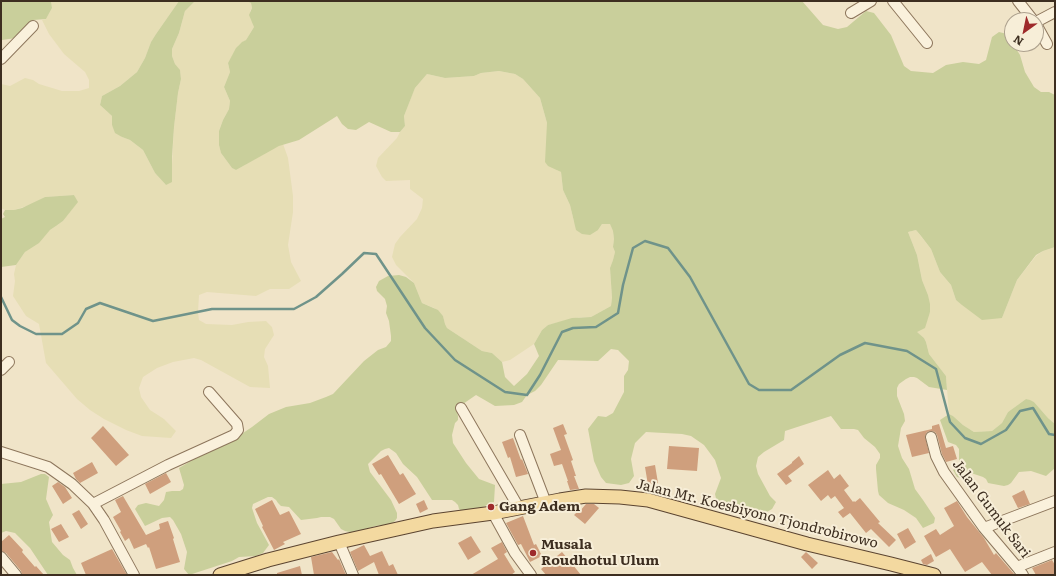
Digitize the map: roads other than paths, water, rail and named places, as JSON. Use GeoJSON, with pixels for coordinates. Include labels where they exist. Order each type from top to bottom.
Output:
{"type":"FeatureCollection","features":[{"type":"Feature","properties":{"kind":"main road","name":"Jalan Mr. Koesbiyono Tjondrobirowo"},"geometry":{"type":"LineString","coordinates":[[220,575],[268,560],[339,542],[433,521],[493,513],[546,502],[586,496],[620,496],[648,500],[807,544],[934,575]]}},
{"type":"Feature","properties":{"kind":"street"},"geometry":{"type":"LineString","coordinates":[[851,13],[871,1]]}},
{"type":"Feature","properties":{"kind":"street"},"geometry":{"type":"LineString","coordinates":[[893,1],[928,43]]}},
{"type":"Feature","properties":{"kind":"street"},"geometry":{"type":"LineString","coordinates":[[1018,1],[1027,12]]}},
{"type":"Feature","properties":{"kind":"street"},"geometry":{"type":"LineString","coordinates":[[1044,18],[1055,12]]}},
{"type":"Feature","properties":{"kind":"street"},"geometry":{"type":"LineString","coordinates":[[1,59],[33,26]]}},
{"type":"Feature","properties":{"kind":"street"},"geometry":{"type":"LineString","coordinates":[[1044,37],[1048,44]]}},
{"type":"Feature","properties":{"kind":"street"},"geometry":{"type":"LineString","coordinates":[[1,370],[9,362]]}},
{"type":"Feature","properties":{"kind":"street"},"geometry":{"type":"LineString","coordinates":[[93,504],[168,465],[234,435],[238,430],[237,424],[209,392]]}},
{"type":"Feature","properties":{"kind":"street"},"geometry":{"type":"LineString","coordinates":[[461,408],[519,508]]}},
{"type":"Feature","properties":{"kind":"street"},"geometry":{"type":"LineString","coordinates":[[520,435],[546,502]]}},
{"type":"Feature","properties":{"kind":"street","name":"Jalan Gumuk Sari"},"geometry":{"type":"LineString","coordinates":[[931,437],[936,456],[944,472],[984,528],[1020,571]]}},
{"type":"Feature","properties":{"kind":"street"},"geometry":{"type":"LineString","coordinates":[[1,452],[48,467],[72,484],[93,504],[104,520],[134,575]]}},
{"type":"Feature","properties":{"kind":"street"},"geometry":{"type":"LineString","coordinates":[[984,528],[1055,501]]}},
{"type":"Feature","properties":{"kind":"street"},"geometry":{"type":"LineString","coordinates":[[493,513],[515,553],[531,575]]}},
{"type":"Feature","properties":{"kind":"street"},"geometry":{"type":"LineString","coordinates":[[339,542],[353,575]]}},
{"type":"Feature","properties":{"kind":"street"},"geometry":{"type":"LineString","coordinates":[[1020,571],[1055,552]]}},
{"type":"Feature","properties":{"kind":"street"},"geometry":{"type":"LineString","coordinates":[[1,557],[16,575]]}},
{"type":"Feature","properties":{"kind":"waterway"},"geometry":{"type":"LineString","coordinates":[[1,297],[12,320],[36,334],[62,334],[78,323],[86,309],[100,303],[153,321],[212,309],[294,309],[316,297],[364,253],[376,254],[425,328],[455,360],[505,392],[527,395],[540,375],[562,332],[573,328],[596,327],[618,313],[623,285],[633,248],[645,241],[668,248],[690,277],[749,384],[759,390],[791,390],[840,355],[865,343],[907,351],[936,369],[950,422],[965,438],[981,444],[1006,430],[1020,411],[1033,408],[1049,434],[1055,435]]}},
{"type":"Feature","properties":{"kind":"place","name":"Gang Adem"},"geometry":{"type":"Point","coordinates":[491,507]}},
{"type":"Feature","properties":{"kind":"place","name":"Musala Roudhotul Ulum"},"geometry":{"type":"Point","coordinates":[533,553]}}]}
